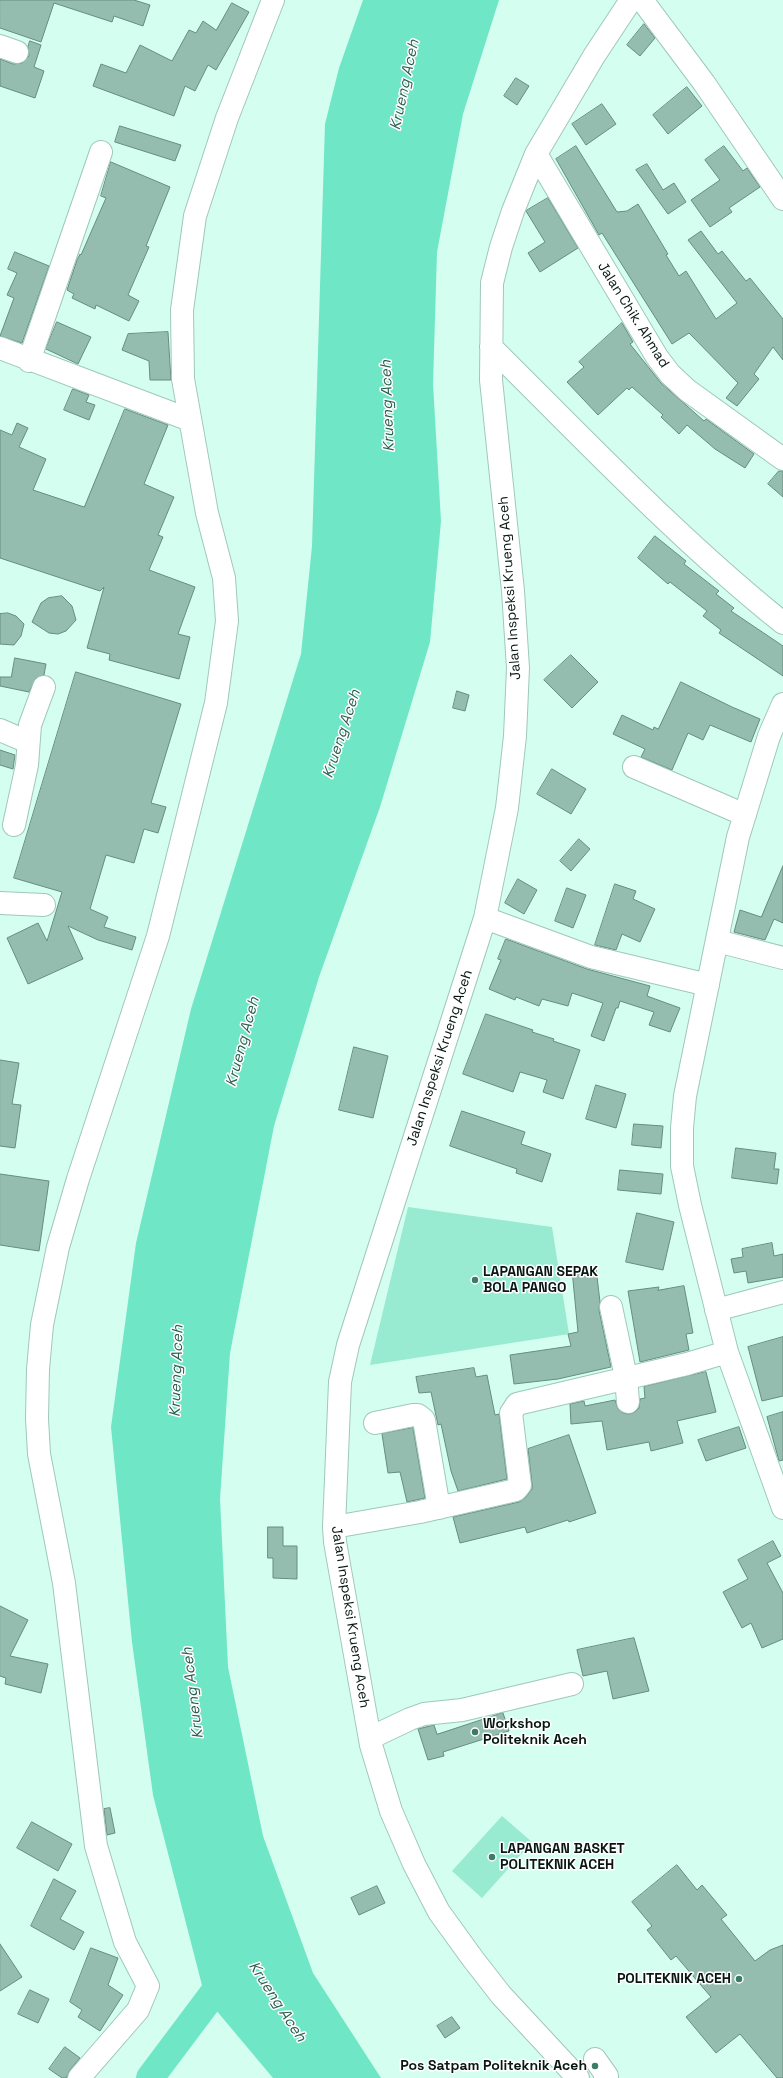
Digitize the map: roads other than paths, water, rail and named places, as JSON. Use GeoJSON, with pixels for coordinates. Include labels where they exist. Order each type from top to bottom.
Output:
{"type":"FeatureCollection","features":[{"type":"Feature","properties":{"kind":"street"},"geometry":{"type":"LineString","coordinates":[[79,2078],[138,2010],[148,1986],[125,1942],[96,1846],[64,1583],[39,1454],[37,1419],[38,1369],[42,1325],[58,1247],[78,1179],[158,936],[216,703],[227,621],[224,578],[207,513],[183,379],[182,310],[195,216],[226,118],[273,0]]}},
{"type":"Feature","properties":{"kind":"street","name":"Jalan Inspeksi Krueng Aceh"},"geometry":{"type":"LineString","coordinates":[[578,2078],[501,1995],[472,1960],[439,1912],[414,1864],[391,1811],[370,1738],[335,1542],[334,1526],[340,1382],[348,1345],[485,918],[507,808],[515,736],[518,668],[513,591],[491,380],[492,283],[501,247],[513,211],[536,154],[594,56],[631,0]]}},
{"type":"Feature","properties":{"kind":"street"},"geometry":{"type":"LineString","coordinates":[[642,0],[704,83],[783,199]]}},
{"type":"Feature","properties":{"kind":"street"},"geometry":{"type":"LineString","coordinates":[[29,361],[101,152]]}},
{"type":"Feature","properties":{"kind":"street","name":"Jalan Chik. Ahmad"},"geometry":{"type":"LineString","coordinates":[[536,154],[657,357],[670,374],[686,390],[783,459]]}},
{"type":"Feature","properties":{"kind":"street"},"geometry":{"type":"LineString","coordinates":[[491,347],[594,452],[659,514],[735,584],[783,623]]}},
{"type":"Feature","properties":{"kind":"street"},"geometry":{"type":"LineString","coordinates":[[0,348],[29,361],[190,420]]}},
{"type":"Feature","properties":{"kind":"street"},"geometry":{"type":"LineString","coordinates":[[14,825],[27,765],[30,725],[44,687]]}},
{"type":"Feature","properties":{"kind":"street"},"geometry":{"type":"LineString","coordinates":[[783,704],[770,736],[738,837],[685,1096],[682,1128],[682,1166],[727,1352],[783,1508]]}},
{"type":"Feature","properties":{"kind":"street"},"geometry":{"type":"LineString","coordinates":[[0,730],[28,742]]}},
{"type":"Feature","properties":{"kind":"street"},"geometry":{"type":"LineString","coordinates":[[634,767],[745,815]]}},
{"type":"Feature","properties":{"kind":"street"},"geometry":{"type":"LineString","coordinates":[[0,903],[44,905]]}},
{"type":"Feature","properties":{"kind":"street"},"geometry":{"type":"LineString","coordinates":[[485,918],[591,957],[708,985]]}},
{"type":"Feature","properties":{"kind":"street"},"geometry":{"type":"LineString","coordinates":[[717,941],[783,958]]}},
{"type":"Feature","properties":{"kind":"street"},"geometry":{"type":"LineString","coordinates":[[716,1310],[783,1292]]}},
{"type":"Feature","properties":{"kind":"street"},"geometry":{"type":"LineString","coordinates":[[611,1307],[626,1377],[628,1402]]}},
{"type":"Feature","properties":{"kind":"street"},"geometry":{"type":"LineString","coordinates":[[334,1526],[439,1508],[513,1491],[519,1487],[511,1413],[517,1404],[626,1377],[687,1364],[727,1352]]}},
{"type":"Feature","properties":{"kind":"street"},"geometry":{"type":"LineString","coordinates":[[375,1423],[413,1415],[418,1415],[424,1420],[439,1508]]}},
{"type":"Feature","properties":{"kind":"street"},"geometry":{"type":"LineString","coordinates":[[370,1738],[424,1714],[462,1710],[572,1684]]}},
{"type":"Feature","properties":{"kind":"water","name":"Krueng Aceh"},"geometry":{"type":"Polygon","coordinates":[[[363,0],[499,0],[463,114],[437,252],[433,384],[441,521],[430,642],[380,807],[319,977],[274,1126],[230,1353],[220,1499],[228,1667],[263,1836],[313,1973],[381,2078],[273,2078],[205,1997],[153,1795],[132,1642],[111,1427],[136,1243],[191,1009],[301,654],[312,546],[325,124],[339,68],[363,0]]]}},
{"type":"Feature","properties":{"kind":"waterway"},"geometry":{"type":"LineString","coordinates":[[150,2078],[231,1970]]}},
{"type":"Feature","properties":{"kind":"place","name":"LAPANGAN SEPAK BOLA PANGO"},"geometry":{"type":"Point","coordinates":[475,1280]}},
{"type":"Feature","properties":{"kind":"place","name":"Workshop Politeknik Aceh"},"geometry":{"type":"Point","coordinates":[475,1732]}},
{"type":"Feature","properties":{"kind":"place","name":"LAPANGAN BASKET POLITEKNIK ACEH"},"geometry":{"type":"Point","coordinates":[492,1857]}},
{"type":"Feature","properties":{"kind":"place","name":"POLITEKNIK ACEH"},"geometry":{"type":"Point","coordinates":[739,1979]}},
{"type":"Feature","properties":{"kind":"place","name":"Pos Satpam Politeknik Aceh"},"geometry":{"type":"Point","coordinates":[595,2066]}}]}
